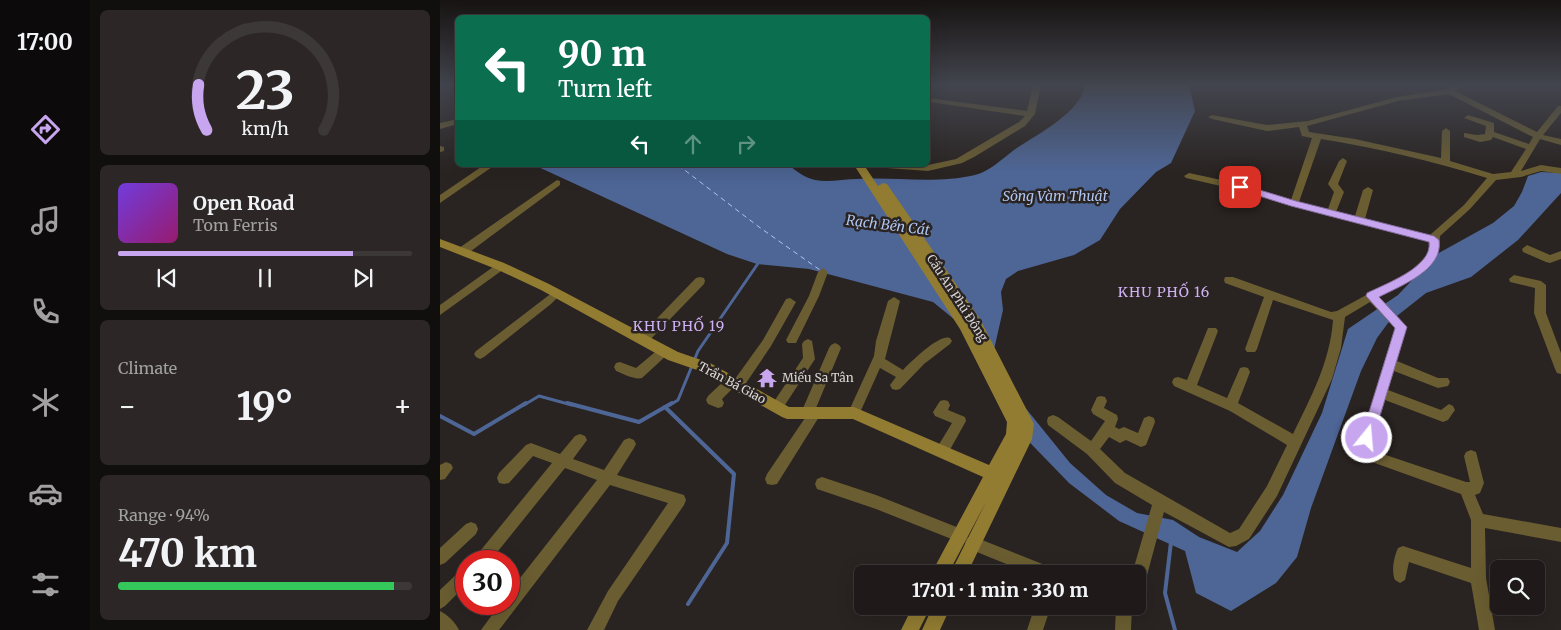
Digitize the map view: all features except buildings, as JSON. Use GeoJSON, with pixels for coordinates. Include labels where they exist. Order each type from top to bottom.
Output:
{"type":"FeatureCollection","features":[{"type":"Feature","properties":{"kind":"main road","name":"Cầu An Phú Đông"},"geometry":{"type":"LineString","coordinates":[[860,167],[965,326],[1011,414],[1019,437],[1027,428],[1024,415],[976,322],[870,167]]}},
{"type":"Feature","properties":{"kind":"main road","name":"Trần Bá Giao"},"geometry":{"type":"LineString","coordinates":[[440,242],[500,266],[557,293],[669,354],[705,367],[787,413],[854,413],[998,476]]}},
{"type":"Feature","properties":{"kind":"main road"},"geometry":{"type":"LineString","coordinates":[[944,565],[966,539],[1019,437]]}},
{"type":"Feature","properties":{"kind":"main road"},"geometry":{"type":"LineString","coordinates":[[960,565],[966,539]]}},
{"type":"Feature","properties":{"kind":"main road"},"geometry":{"type":"LineString","coordinates":[[910,630],[918,615]]}},
{"type":"Feature","properties":{"kind":"main road"},"geometry":{"type":"LineString","coordinates":[[936,628],[940,615]]}},
{"type":"Feature","properties":{"kind":"street"},"geometry":{"type":"LineString","coordinates":[[1027,113],[1031,114]]}},
{"type":"Feature","properties":{"kind":"street"},"geometry":{"type":"LineString","coordinates":[[1212,118],[1267,128],[1302,124],[1344,113]]}},
{"type":"Feature","properties":{"kind":"street"},"geometry":{"type":"LineString","coordinates":[[1494,113],[1538,136],[1561,142]]}},
{"type":"Feature","properties":{"kind":"street"},"geometry":{"type":"LineString","coordinates":[[1514,175],[1538,136],[1557,113]]}},
{"type":"Feature","properties":{"kind":"street"},"geometry":{"type":"LineString","coordinates":[[914,167],[928,168],[959,161],[1022,124],[1031,114]]}},
{"type":"Feature","properties":{"kind":"street"},"geometry":{"type":"LineString","coordinates":[[1467,135],[1488,138],[1491,125],[1468,118]]}},
{"type":"Feature","properties":{"kind":"street"},"geometry":{"type":"LineString","coordinates":[[440,126],[455,122]]}},
{"type":"Feature","properties":{"kind":"street"},"geometry":{"type":"LineString","coordinates":[[1302,124],[1305,134],[1355,142],[1445,162],[1493,177],[1514,175],[1541,168],[1561,170]]}},
{"type":"Feature","properties":{"kind":"street"},"geometry":{"type":"LineString","coordinates":[[1445,162],[1446,131]]}},
{"type":"Feature","properties":{"kind":"street"},"geometry":{"type":"LineString","coordinates":[[1489,133],[1530,148]]}},
{"type":"Feature","properties":{"kind":"street"},"geometry":{"type":"LineString","coordinates":[[1294,204],[1317,137]]}},
{"type":"Feature","properties":{"kind":"street"},"geometry":{"type":"LineString","coordinates":[[1332,214],[1339,192],[1333,184],[1342,161]]}},
{"type":"Feature","properties":{"kind":"street"},"geometry":{"type":"LineString","coordinates":[[440,200],[487,167]]}},
{"type":"Feature","properties":{"kind":"street"},"geometry":{"type":"LineString","coordinates":[[1189,176],[1240,187],[1294,204],[1434,240]]}},
{"type":"Feature","properties":{"kind":"street"},"geometry":{"type":"LineString","coordinates":[[1229,280],[1331,316],[1339,315],[1416,273],[1431,257],[1435,248],[1434,240],[1440,230],[1467,208],[1493,177]]}},
{"type":"Feature","properties":{"kind":"street"},"geometry":{"type":"LineString","coordinates":[[462,251],[557,183]]}},
{"type":"Feature","properties":{"kind":"street"},"geometry":{"type":"LineString","coordinates":[[1359,221],[1368,190]]}},
{"type":"Feature","properties":{"kind":"street"},"geometry":{"type":"LineString","coordinates":[[1527,249],[1550,259],[1561,255]]}},
{"type":"Feature","properties":{"kind":"street"},"geometry":{"type":"LineString","coordinates":[[440,311],[500,266]]}},
{"type":"Feature","properties":{"kind":"street"},"geometry":{"type":"LineString","coordinates":[[792,340],[814,296],[823,272]]}},
{"type":"Feature","properties":{"kind":"street"},"geometry":{"type":"LineString","coordinates":[[1514,279],[1541,286],[1540,313],[1561,369]]}},
{"type":"Feature","properties":{"kind":"street"},"geometry":{"type":"LineString","coordinates":[[643,340],[700,281]]}},
{"type":"Feature","properties":{"kind":"street"},"geometry":{"type":"LineString","coordinates":[[480,354],[506,331],[531,315],[557,293]]}},
{"type":"Feature","properties":{"kind":"street"},"geometry":{"type":"LineString","coordinates":[[1251,349],[1270,294]]}},
{"type":"Feature","properties":{"kind":"street"},"geometry":{"type":"LineString","coordinates":[[1371,296],[1401,327],[1363,452],[1466,489],[1475,488],[1477,483],[1471,456]]}},
{"type":"Feature","properties":{"kind":"street"},"geometry":{"type":"LineString","coordinates":[[854,413],[878,361],[894,301]]}},
{"type":"Feature","properties":{"kind":"street"},"geometry":{"type":"LineString","coordinates":[[718,403],[712,400],[734,384],[767,343],[790,302]]}},
{"type":"Feature","properties":{"kind":"street"},"geometry":{"type":"LineString","coordinates":[[1053,421],[1092,450],[1120,478],[1159,508],[1220,537],[1229,540],[1236,539],[1244,534],[1272,491],[1296,443],[1332,362],[1338,337],[1339,315]]}},
{"type":"Feature","properties":{"kind":"street"},"geometry":{"type":"LineString","coordinates":[[1212,331],[1184,385],[1230,406],[1296,443]]}},
{"type":"Feature","properties":{"kind":"street"},"geometry":{"type":"LineString","coordinates":[[878,361],[900,381],[946,342]]}},
{"type":"Feature","properties":{"kind":"street"},"geometry":{"type":"LineString","coordinates":[[777,408],[809,360],[808,344]]}},
{"type":"Feature","properties":{"kind":"street"},"geometry":{"type":"LineString","coordinates":[[772,479],[811,413],[835,348]]}},
{"type":"Feature","properties":{"kind":"street"},"geometry":{"type":"LineString","coordinates":[[620,367],[638,374],[669,354]]}},
{"type":"Feature","properties":{"kind":"street"},"geometry":{"type":"LineString","coordinates":[[1390,364],[1438,383],[1444,382]]}},
{"type":"Feature","properties":{"kind":"street"},"geometry":{"type":"LineString","coordinates":[[1230,406],[1244,372]]}},
{"type":"Feature","properties":{"kind":"street"},"geometry":{"type":"LineString","coordinates":[[1381,393],[1443,416],[1449,410]]}},
{"type":"Feature","properties":{"kind":"street"},"geometry":{"type":"LineString","coordinates":[[1092,450],[1108,429],[1112,419],[1097,410],[1101,402]]}},
{"type":"Feature","properties":{"kind":"street"},"geometry":{"type":"LineString","coordinates":[[942,451],[960,421],[939,412],[944,405]]}},
{"type":"Feature","properties":{"kind":"street"},"geometry":{"type":"LineString","coordinates":[[1108,429],[1120,437],[1124,433],[1141,441],[1149,422]]}},
{"type":"Feature","properties":{"kind":"street"},"geometry":{"type":"LineString","coordinates":[[490,550],[580,440]]}},
{"type":"Feature","properties":{"kind":"street"},"geometry":{"type":"LineString","coordinates":[[490,630],[606,478],[628,444]]}},
{"type":"Feature","properties":{"kind":"street"},"geometry":{"type":"LineString","coordinates":[[504,478],[531,449],[606,478],[679,500],[628,572],[595,630]]}},
{"type":"Feature","properties":{"kind":"street"},"geometry":{"type":"LineString","coordinates":[[822,484],[876,502],[1028,565]]}},
{"type":"Feature","properties":{"kind":"street"},"geometry":{"type":"LineString","coordinates":[[1466,489],[1478,520],[1478,578],[1487,630]]}},
{"type":"Feature","properties":{"kind":"street"},"geometry":{"type":"LineString","coordinates":[[1142,565],[1159,508]]}},
{"type":"Feature","properties":{"kind":"street"},"geometry":{"type":"LineString","coordinates":[[1478,520],[1561,535]]}},
{"type":"Feature","properties":{"kind":"street"},"geometry":{"type":"LineString","coordinates":[[440,558],[471,529]]}},
{"type":"Feature","properties":{"kind":"street"},"geometry":{"type":"LineString","coordinates":[[1400,575],[1403,553],[1478,578]]}},
{"type":"Feature","properties":{"kind":"street"},"geometry":{"type":"LineString","coordinates":[[440,601],[455,586]]}},
{"type":"Feature","properties":{"kind":"street"},"geometry":{"type":"LineString","coordinates":[[1034,630],[1040,615]]}},
{"type":"Feature","properties":{"kind":"street"},"geometry":{"type":"LineString","coordinates":[[1123,615],[1123,630]]}},
{"type":"Feature","properties":{"kind":"street"},"geometry":{"type":"LineString","coordinates":[[440,619],[451,630]]}},
{"type":"Feature","properties":{"kind":"water","name":"Sông Vàm Thuật"},"geometry":{"type":"Polygon","coordinates":[[[1194,113],[1171,163],[1156,172],[1120,209],[1100,240],[1074,255],[1018,271],[1006,279],[1001,292],[1003,310],[993,354],[1006,384],[1070,463],[1106,495],[1137,513],[1173,520],[1199,537],[1237,552],[1260,531],[1283,495],[1322,413],[1348,329],[1398,295],[1437,254],[1493,223],[1514,206],[1528,176],[1541,172],[1561,173],[1561,193],[1518,240],[1471,277],[1426,293],[1388,323],[1377,338],[1361,371],[1311,508],[1297,557],[1276,583],[1231,611],[1196,593],[1185,551],[1119,521],[1069,483],[1008,420],[960,324],[933,302],[809,269],[757,264],[727,254],[538,167],[791,167],[804,176],[820,181],[961,178],[986,171],[1067,114],[1194,113]]]}},
{"type":"Feature","properties":{"kind":"waterway"},"geometry":{"type":"LineString","coordinates":[[670,405],[678,400],[698,351],[759,262]]}},
{"type":"Feature","properties":{"kind":"waterway"},"geometry":{"type":"LineString","coordinates":[[524,405],[539,396],[572,405]]}},
{"type":"Feature","properties":{"kind":"waterway"},"geometry":{"type":"LineString","coordinates":[[440,416],[474,434],[526,403]]}},
{"type":"Feature","properties":{"kind":"waterway"},"geometry":{"type":"LineString","coordinates":[[567,403],[639,422],[665,407]]}},
{"type":"Feature","properties":{"kind":"waterway"},"geometry":{"type":"LineString","coordinates":[[665,407],[672,403]]}},
{"type":"Feature","properties":{"kind":"waterway"},"geometry":{"type":"LineString","coordinates":[[665,407],[734,474],[727,543],[688,604]]}},
{"type":"Feature","properties":{"kind":"waterway"},"geometry":{"type":"LineString","coordinates":[[1171,542],[1165,593],[1175,630]]}},
{"type":"Feature","properties":{"kind":"ferry route"},"geometry":{"type":"LineString","coordinates":[[681,167],[759,227],[820,270]]}},
{"type":"Feature","properties":{"kind":"place","name":"Miếu Sa Tân"},"geometry":{"type":"Point","coordinates":[767,378]}},
{"type":"Feature","properties":{"kind":"district","name":"KHU PHỐ 16"},"geometry":{"type":"Point","coordinates":[1164,292]}},
{"type":"Feature","properties":{"kind":"district","name":"KHU PHỐ 19"},"geometry":{"type":"Point","coordinates":[679,326]}},
{"type":"Feature","properties":{"kind":"route"},"geometry":{"type":"LineString","coordinates":[[1240,187],[1294,204],[1434,240],[1435,248],[1431,257],[1416,273],[1371,296],[1401,327],[1367,438]]}},
{"type":"Feature","properties":{"kind":"water label","name":"Rạch Bến Cát"},"geometry":{"type":"Point","coordinates":[888,225]}}]}
